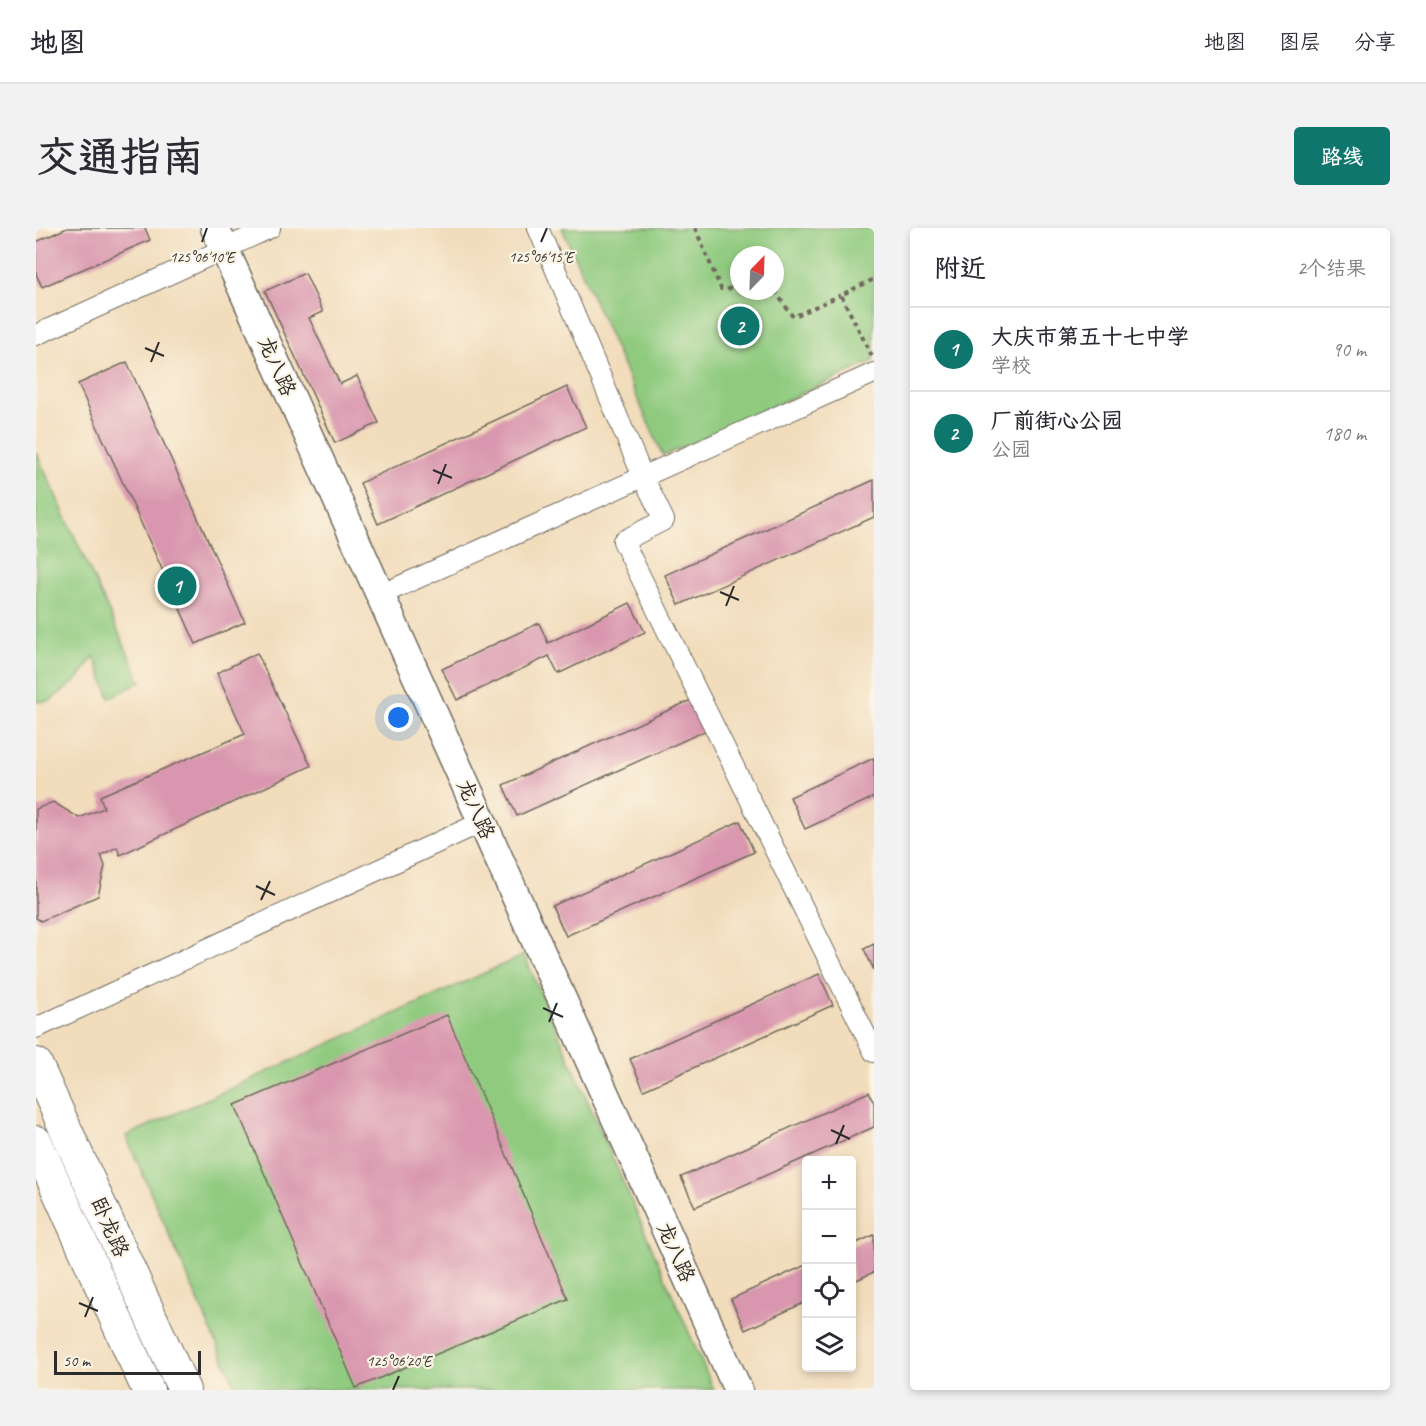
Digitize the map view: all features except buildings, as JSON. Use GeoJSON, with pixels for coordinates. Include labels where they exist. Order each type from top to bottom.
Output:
{"type":"FeatureCollection","features":[{"type":"Feature","properties":{"kind":"main road","name":"卧龙路"},"geometry":{"type":"LineString","coordinates":[[36,1064],[184,1390]]}},
{"type":"Feature","properties":{"kind":"main road","name":"卧龙路"},"geometry":{"type":"LineString","coordinates":[[36,1142],[148,1390]]}},
{"type":"Feature","properties":{"kind":"street"},"geometry":{"type":"LineString","coordinates":[[36,335],[219,238],[270,228]]}},
{"type":"Feature","properties":{"kind":"street"},"geometry":{"type":"LineString","coordinates":[[538,228],[643,477],[664,520],[622,541],[874,1052]]}},
{"type":"Feature","properties":{"kind":"street","name":"龙八路"},"geometry":{"type":"LineString","coordinates":[[219,238],[738,1390]]}},
{"type":"Feature","properties":{"kind":"street"},"geometry":{"type":"LineString","coordinates":[[380,595],[874,373]]}},
{"type":"Feature","properties":{"kind":"street"},"geometry":{"type":"LineString","coordinates":[[36,1028],[482,822]]}},
{"type":"Feature","properties":{"kind":"path"},"geometry":{"type":"LineString","coordinates":[[695,228],[721,289],[730,288]]}},
{"type":"Feature","properties":{"kind":"path"},"geometry":{"type":"LineString","coordinates":[[781,300],[793,317],[874,279]]}},
{"type":"Feature","properties":{"kind":"path"},"geometry":{"type":"LineString","coordinates":[[841,295],[874,360]]}},
{"type":"Feature","properties":{"kind":"green space"},"geometry":{"type":"Polygon","coordinates":[[[562,228],[874,228],[874,361],[663,456],[562,228]]]}},
{"type":"Feature","properties":{"kind":"green space"},"geometry":{"type":"Polygon","coordinates":[[[36,452],[141,682],[110,698],[94,656],[77,680],[50,701],[36,702],[36,452]]]}},
{"type":"Feature","properties":{"kind":"green space"},"geometry":{"type":"Polygon","coordinates":[[[524,955],[714,1390],[237,1390],[126,1136],[524,955]]]}},
{"type":"Feature","properties":{"kind":"place","name":"厂前街心公园"},"geometry":{"type":"Point","coordinates":[740,326]}},
{"type":"Feature","properties":{"kind":"place","name":"大庆市第五十七中学"},"geometry":{"type":"Point","coordinates":[177,586]}}]}
